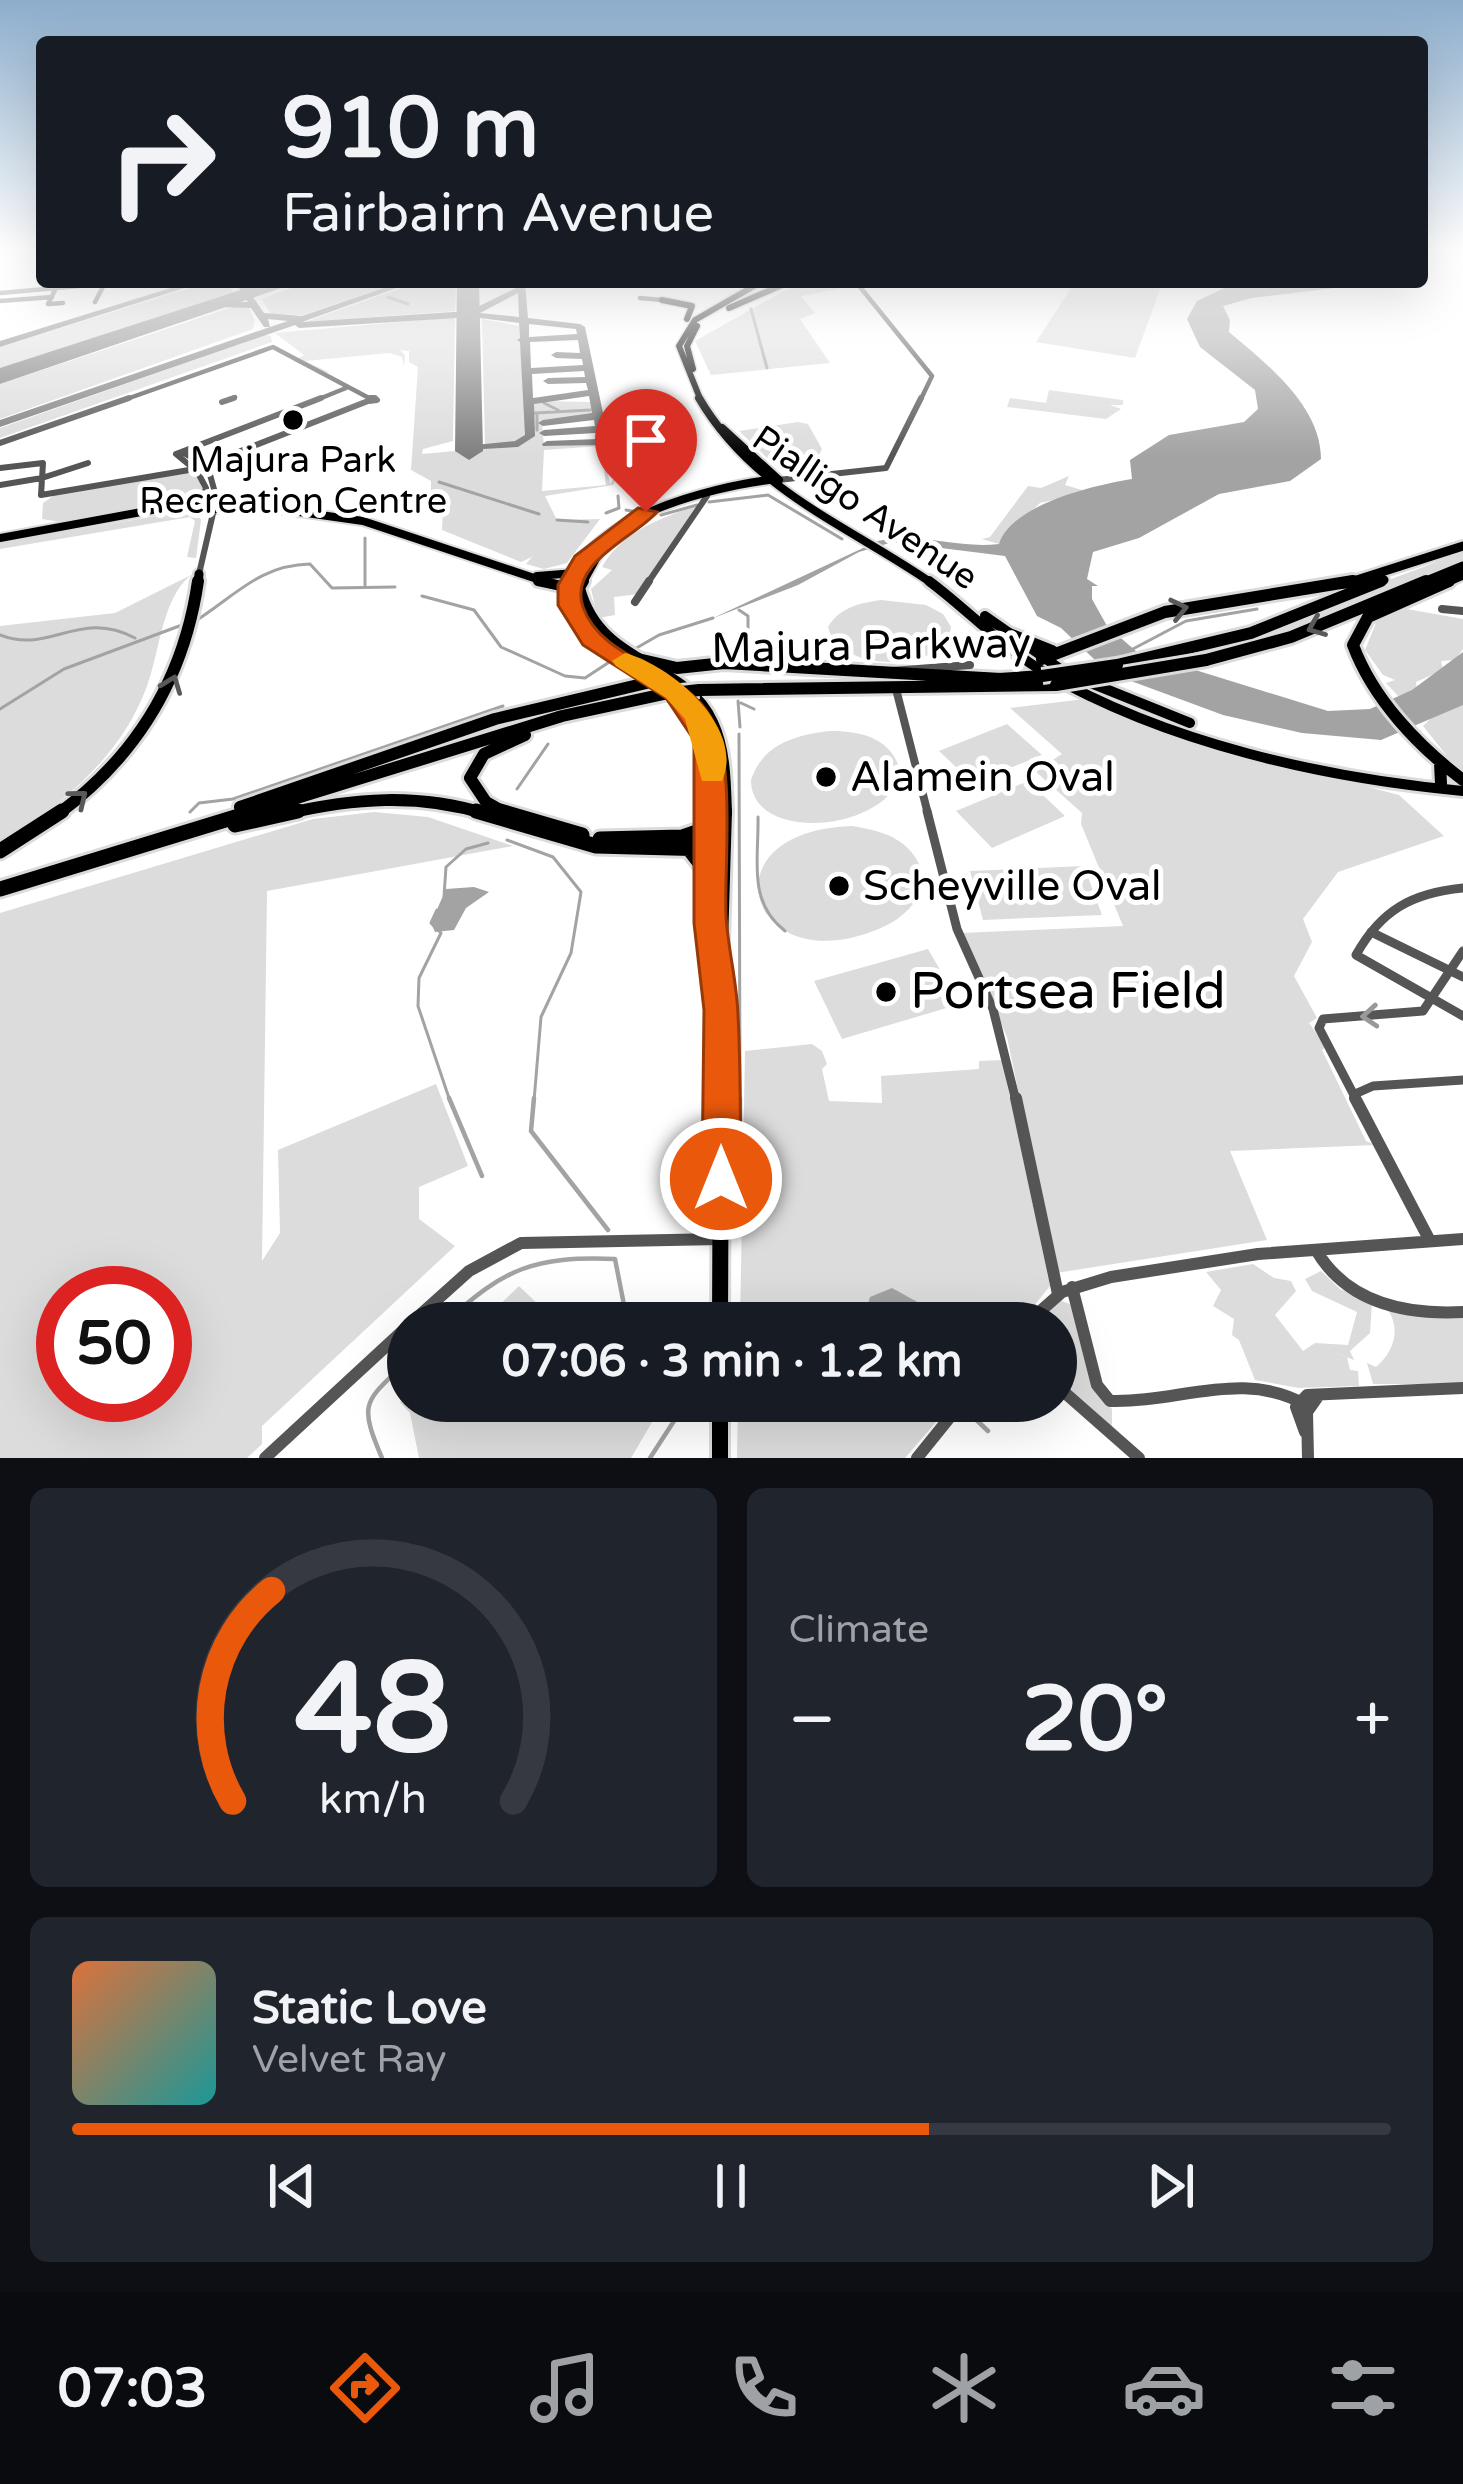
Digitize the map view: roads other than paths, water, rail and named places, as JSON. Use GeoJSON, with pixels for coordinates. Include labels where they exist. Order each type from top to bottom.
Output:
{"type":"FeatureCollection","features":[{"type":"Feature","properties":{"kind":"highway"},"geometry":{"type":"LineString","coordinates":[[1004,632],[1039,650],[1041,657],[1194,605],[1338,586],[1463,547]]}},
{"type":"Feature","properties":{"kind":"highway","name":"Majura Parkway"},"geometry":{"type":"LineString","coordinates":[[0,885],[562,710],[674,685],[1001,679],[1185,651],[1275,625],[1463,547]]}},
{"type":"Feature","properties":{"kind":"highway"},"geometry":{"type":"LineString","coordinates":[[1455,786],[1355,655],[1357,628],[1375,613],[1463,570]]}},
{"type":"Feature","properties":{"kind":"highway","name":"Majura Parkway"},"geometry":{"type":"LineString","coordinates":[[0,885],[674,685],[1057,682],[1206,661],[1292,637],[1463,570]]}},
{"type":"Feature","properties":{"kind":"highway"},"geometry":{"type":"LineString","coordinates":[[0,851],[75,801],[140,739],[170,691],[199,574]]}},
{"type":"Feature","properties":{"kind":"highway"},"geometry":{"type":"LineString","coordinates":[[240,807],[422,742],[636,680],[636,662],[684,668],[719,663],[1001,679]]}},
{"type":"Feature","properties":{"kind":"highway"},"geometry":{"type":"LineString","coordinates":[[684,668],[674,685],[503,743],[472,768],[471,788],[488,805],[600,839],[716,842]]}},
{"type":"Feature","properties":{"kind":"highway"},"geometry":{"type":"LineString","coordinates":[[577,696],[674,685]]}},
{"type":"Feature","properties":{"kind":"highway"},"geometry":{"type":"LineString","coordinates":[[106,856],[310,806],[397,798],[464,807],[576,842],[690,850],[716,842]]}},
{"type":"Feature","properties":{"kind":"highway"},"geometry":{"type":"LineString","coordinates":[[690,850],[703,867],[710,902]]}},
{"type":"Feature","properties":{"kind":"main road"},"geometry":{"type":"LineString","coordinates":[[681,359],[676,336],[687,320]]}},
{"type":"Feature","properties":{"kind":"main road"},"geometry":{"type":"LineString","coordinates":[[681,359],[680,339],[700,320]]}},
{"type":"Feature","properties":{"kind":"main road","name":"Pialligo Avenue"},"geometry":{"type":"LineString","coordinates":[[700,320],[687,349],[709,406],[729,437],[771,481],[788,487],[1041,657]]}},
{"type":"Feature","properties":{"kind":"main road","name":"Pialligo Avenue"},"geometry":{"type":"LineString","coordinates":[[681,359],[718,435],[754,472],[861,536]]}},
{"type":"Feature","properties":{"kind":"main road"},"geometry":{"type":"LineString","coordinates":[[575,587],[618,536],[687,501],[741,486],[754,472]]}},
{"type":"Feature","properties":{"kind":"main road"},"geometry":{"type":"LineString","coordinates":[[586,634],[574,616],[575,573],[591,553],[637,517],[771,481]]}},
{"type":"Feature","properties":{"kind":"main road"},"geometry":{"type":"LineString","coordinates":[[741,486],[774,490],[840,526]]}},
{"type":"Feature","properties":{"kind":"main road"},"geometry":{"type":"LineString","coordinates":[[0,539],[216,505],[363,517],[560,594],[572,623],[707,710],[721,738],[710,902],[719,984]]}},
{"type":"Feature","properties":{"kind":"main road","name":"Pialligo Avenue"},"geometry":{"type":"LineString","coordinates":[[891,555],[953,589],[1041,657]]}},
{"type":"Feature","properties":{"kind":"main road"},"geometry":{"type":"LineString","coordinates":[[526,577],[575,573]]}},
{"type":"Feature","properties":{"kind":"main road"},"geometry":{"type":"LineString","coordinates":[[526,577],[575,587]]}},
{"type":"Feature","properties":{"kind":"main road"},"geometry":{"type":"LineString","coordinates":[[575,587],[587,619],[614,651]]}},
{"type":"Feature","properties":{"kind":"main road"},"geometry":{"type":"LineString","coordinates":[[1041,657],[1057,682],[1170,725],[1348,774],[1423,788],[1455,786]]}},
{"type":"Feature","properties":{"kind":"main road"},"geometry":{"type":"LineString","coordinates":[[1041,657],[1122,699],[1188,723],[1351,770],[1455,786]]}},
{"type":"Feature","properties":{"kind":"main road"},"geometry":{"type":"LineString","coordinates":[[674,685],[708,740],[716,842],[720,1302]]}},
{"type":"Feature","properties":{"kind":"main road"},"geometry":{"type":"LineString","coordinates":[[1455,786],[1463,800]]}},
{"type":"Feature","properties":{"kind":"main road"},"geometry":{"type":"LineString","coordinates":[[720,1422],[720,1458]]}},
{"type":"Feature","properties":{"kind":"street"},"geometry":{"type":"LineString","coordinates":[[771,481],[891,465],[932,376],[887,320]]}},
{"type":"Feature","properties":{"kind":"street"},"geometry":{"type":"LineString","coordinates":[[0,443],[279,346],[293,362],[369,400],[196,471],[41,496],[41,462],[0,468]]}},
{"type":"Feature","properties":{"kind":"street"},"geometry":{"type":"LineString","coordinates":[[206,527],[200,506],[207,489],[177,453],[346,387]]}},
{"type":"Feature","properties":{"kind":"street"},"geometry":{"type":"LineString","coordinates":[[222,402],[235,397]]}},
{"type":"Feature","properties":{"kind":"street"},"geometry":{"type":"LineString","coordinates":[[199,574],[206,527],[216,505],[207,467],[184,453],[208,441]]}},
{"type":"Feature","properties":{"kind":"street"},"geometry":{"type":"LineString","coordinates":[[0,484],[42,478],[88,463]]}},
{"type":"Feature","properties":{"kind":"street"},"geometry":{"type":"LineString","coordinates":[[176,473],[185,463]]}},
{"type":"Feature","properties":{"kind":"street"},"geometry":{"type":"LineString","coordinates":[[788,487],[800,478]]}},
{"type":"Feature","properties":{"kind":"street"},"geometry":{"type":"LineString","coordinates":[[635,602],[704,500]]}},
{"type":"Feature","properties":{"kind":"street"},"geometry":{"type":"LineString","coordinates":[[1442,609],[1463,611]]}},
{"type":"Feature","properties":{"kind":"street"},"geometry":{"type":"LineString","coordinates":[[879,667],[970,665]]}},
{"type":"Feature","properties":{"kind":"street"},"geometry":{"type":"LineString","coordinates":[[897,693],[957,929],[993,1009],[1065,1291],[1099,1390],[1110,1401],[1238,1384],[1304,1403],[1321,1395],[1463,1388]]}},
{"type":"Feature","properties":{"kind":"street"},"geometry":{"type":"LineString","coordinates":[[1463,888],[1401,899],[1357,955],[1463,1016]]}},
{"type":"Feature","properties":{"kind":"street"},"geometry":{"type":"LineString","coordinates":[[1371,932],[1463,977]]}},
{"type":"Feature","properties":{"kind":"street"},"geometry":{"type":"LineString","coordinates":[[1430,1241],[1319,1028],[1323,1019],[1418,1012],[1463,951]]}},
{"type":"Feature","properties":{"kind":"street"},"geometry":{"type":"LineString","coordinates":[[1355,1094],[1380,1085],[1463,1080]]}},
{"type":"Feature","properties":{"kind":"street"},"geometry":{"type":"LineString","coordinates":[[434,1302],[469,1271],[521,1243],[721,1239]]}},
{"type":"Feature","properties":{"kind":"street"},"geometry":{"type":"LineString","coordinates":[[1052,1302],[1065,1291],[1164,1268],[1463,1239]]}},
{"type":"Feature","properties":{"kind":"street"},"geometry":{"type":"LineString","coordinates":[[1316,1250],[1328,1273],[1352,1290],[1408,1309],[1463,1312]]}},
{"type":"Feature","properties":{"kind":"street"},"geometry":{"type":"LineString","coordinates":[[266,1458],[387,1345]]}},
{"type":"Feature","properties":{"kind":"street"},"geometry":{"type":"LineString","coordinates":[[1077,1403],[1139,1458]]}},
{"type":"Feature","properties":{"kind":"street"},"geometry":{"type":"LineString","coordinates":[[1304,1403],[1308,1458]]}},
{"type":"Feature","properties":{"kind":"street"},"geometry":{"type":"LineString","coordinates":[[917,1458],[946,1422]]}},
{"type":"Feature","properties":{"kind":"waterway"},"geometry":{"type":"LineString","coordinates":[[754,320],[767,368]]}},
{"type":"Feature","properties":{"kind":"waterway"},"geometry":{"type":"LineString","coordinates":[[544,403],[558,410]]}},
{"type":"Feature","properties":{"kind":"waterway"},"geometry":{"type":"LineString","coordinates":[[535,413],[590,410]]}},
{"type":"Feature","properties":{"kind":"waterway"},"geometry":{"type":"LineString","coordinates":[[537,414],[537,430]]}},
{"type":"Feature","properties":{"kind":"waterway"},"geometry":{"type":"LineString","coordinates":[[439,482],[539,514]]}},
{"type":"Feature","properties":{"kind":"waterway"},"geometry":{"type":"LineString","coordinates":[[709,502],[768,495],[842,539]]}},
{"type":"Feature","properties":{"kind":"waterway"},"geometry":{"type":"LineString","coordinates":[[606,513],[619,508],[618,496]]}},
{"type":"Feature","properties":{"kind":"waterway"},"geometry":{"type":"LineString","coordinates":[[661,515],[697,505]]}},
{"type":"Feature","properties":{"kind":"waterway"},"geometry":{"type":"LineString","coordinates":[[626,510],[637,512]]}},
{"type":"Feature","properties":{"kind":"waterway"},"geometry":{"type":"LineString","coordinates":[[557,520],[588,522]]}},
{"type":"Feature","properties":{"kind":"waterway"},"geometry":{"type":"LineString","coordinates":[[365,538],[365,585]]}},
{"type":"Feature","properties":{"kind":"waterway"},"geometry":{"type":"LineString","coordinates":[[197,620],[249,583],[292,566],[310,564],[332,588],[395,587]]}},
{"type":"Feature","properties":{"kind":"waterway"},"geometry":{"type":"LineString","coordinates":[[422,596],[474,610],[501,647],[565,676],[585,678],[614,659]]}},
{"type":"Feature","properties":{"kind":"waterway"},"geometry":{"type":"LineString","coordinates":[[1129,651],[1186,621],[1257,609]]}},
{"type":"Feature","properties":{"kind":"waterway"},"geometry":{"type":"LineString","coordinates":[[739,610],[748,616],[748,633]]}},
{"type":"Feature","properties":{"kind":"waterway"},"geometry":{"type":"LineString","coordinates":[[633,650],[659,635],[713,618]]}},
{"type":"Feature","properties":{"kind":"waterway"},"geometry":{"type":"LineString","coordinates":[[0,709],[64,669],[182,625]]}},
{"type":"Feature","properties":{"kind":"waterway"},"geometry":{"type":"LineString","coordinates":[[0,635],[34,640],[97,628],[135,638]]}},
{"type":"Feature","properties":{"kind":"waterway"},"geometry":{"type":"LineString","coordinates":[[747,637],[748,655]]}},
{"type":"Feature","properties":{"kind":"waterway"},"geometry":{"type":"LineString","coordinates":[[738,701],[740,727]]}},
{"type":"Feature","properties":{"kind":"waterway"},"geometry":{"type":"LineString","coordinates":[[741,703],[754,709]]}},
{"type":"Feature","properties":{"kind":"waterway"},"geometry":{"type":"LineString","coordinates":[[190,812],[199,803],[233,799],[503,706]]}},
{"type":"Feature","properties":{"kind":"waterway"},"geometry":{"type":"LineString","coordinates":[[739,734],[740,1101]]}},
{"type":"Feature","properties":{"kind":"waterway"},"geometry":{"type":"LineString","coordinates":[[517,789],[548,744]]}},
{"type":"Feature","properties":{"kind":"waterway"},"geometry":{"type":"LineString","coordinates":[[758,817],[760,893],[785,931]]}},
{"type":"Feature","properties":{"kind":"waterway"},"geometry":{"type":"LineString","coordinates":[[507,840],[553,857],[581,892],[571,953],[541,1017],[534,1101]]}},
{"type":"Feature","properties":{"kind":"waterway"},"geometry":{"type":"LineString","coordinates":[[444,896],[446,867],[466,849],[488,843]]}},
{"type":"Feature","properties":{"kind":"waterway"},"geometry":{"type":"LineString","coordinates":[[437,910],[431,923],[441,933],[419,978],[418,1006],[450,1101]]}},
{"type":"Feature","properties":{"kind":"waterway"},"geometry":{"type":"LineString","coordinates":[[449,1098],[482,1176]]}},
{"type":"Feature","properties":{"kind":"waterway"},"geometry":{"type":"LineString","coordinates":[[534,1098],[531,1131],[608,1230]]}},
{"type":"Feature","properties":{"kind":"waterway"},"geometry":{"type":"LineString","coordinates":[[740,1101],[740,1158]]}},
{"type":"Feature","properties":{"kind":"waterway"},"geometry":{"type":"LineString","coordinates":[[470,1302],[522,1269],[587,1259],[615,1259],[623,1302]]}},
{"type":"Feature","properties":{"kind":"waterway"},"geometry":{"type":"LineString","coordinates":[[382,1458],[368,1413],[375,1394],[387,1381]]}},
{"type":"Feature","properties":{"kind":"waterway"},"geometry":{"type":"LineString","coordinates":[[650,1458],[673,1422]]}},
{"type":"Feature","properties":{"kind":"waterway"},"geometry":{"type":"LineString","coordinates":[[979,1422],[988,1431]]}},
{"type":"Feature","properties":{"kind":"place","name":"Majura Park Recreation Centre"},"geometry":{"type":"Point","coordinates":[293,420]}},
{"type":"Feature","properties":{"kind":"place","name":"Alamein Oval"},"geometry":{"type":"Point","coordinates":[826,777]}},
{"type":"Feature","properties":{"kind":"place","name":"Scheyville Oval"},"geometry":{"type":"Point","coordinates":[839,886]}},
{"type":"Feature","properties":{"kind":"place","name":"Portsea Field"},"geometry":{"type":"Point","coordinates":[886,992]}}]}
